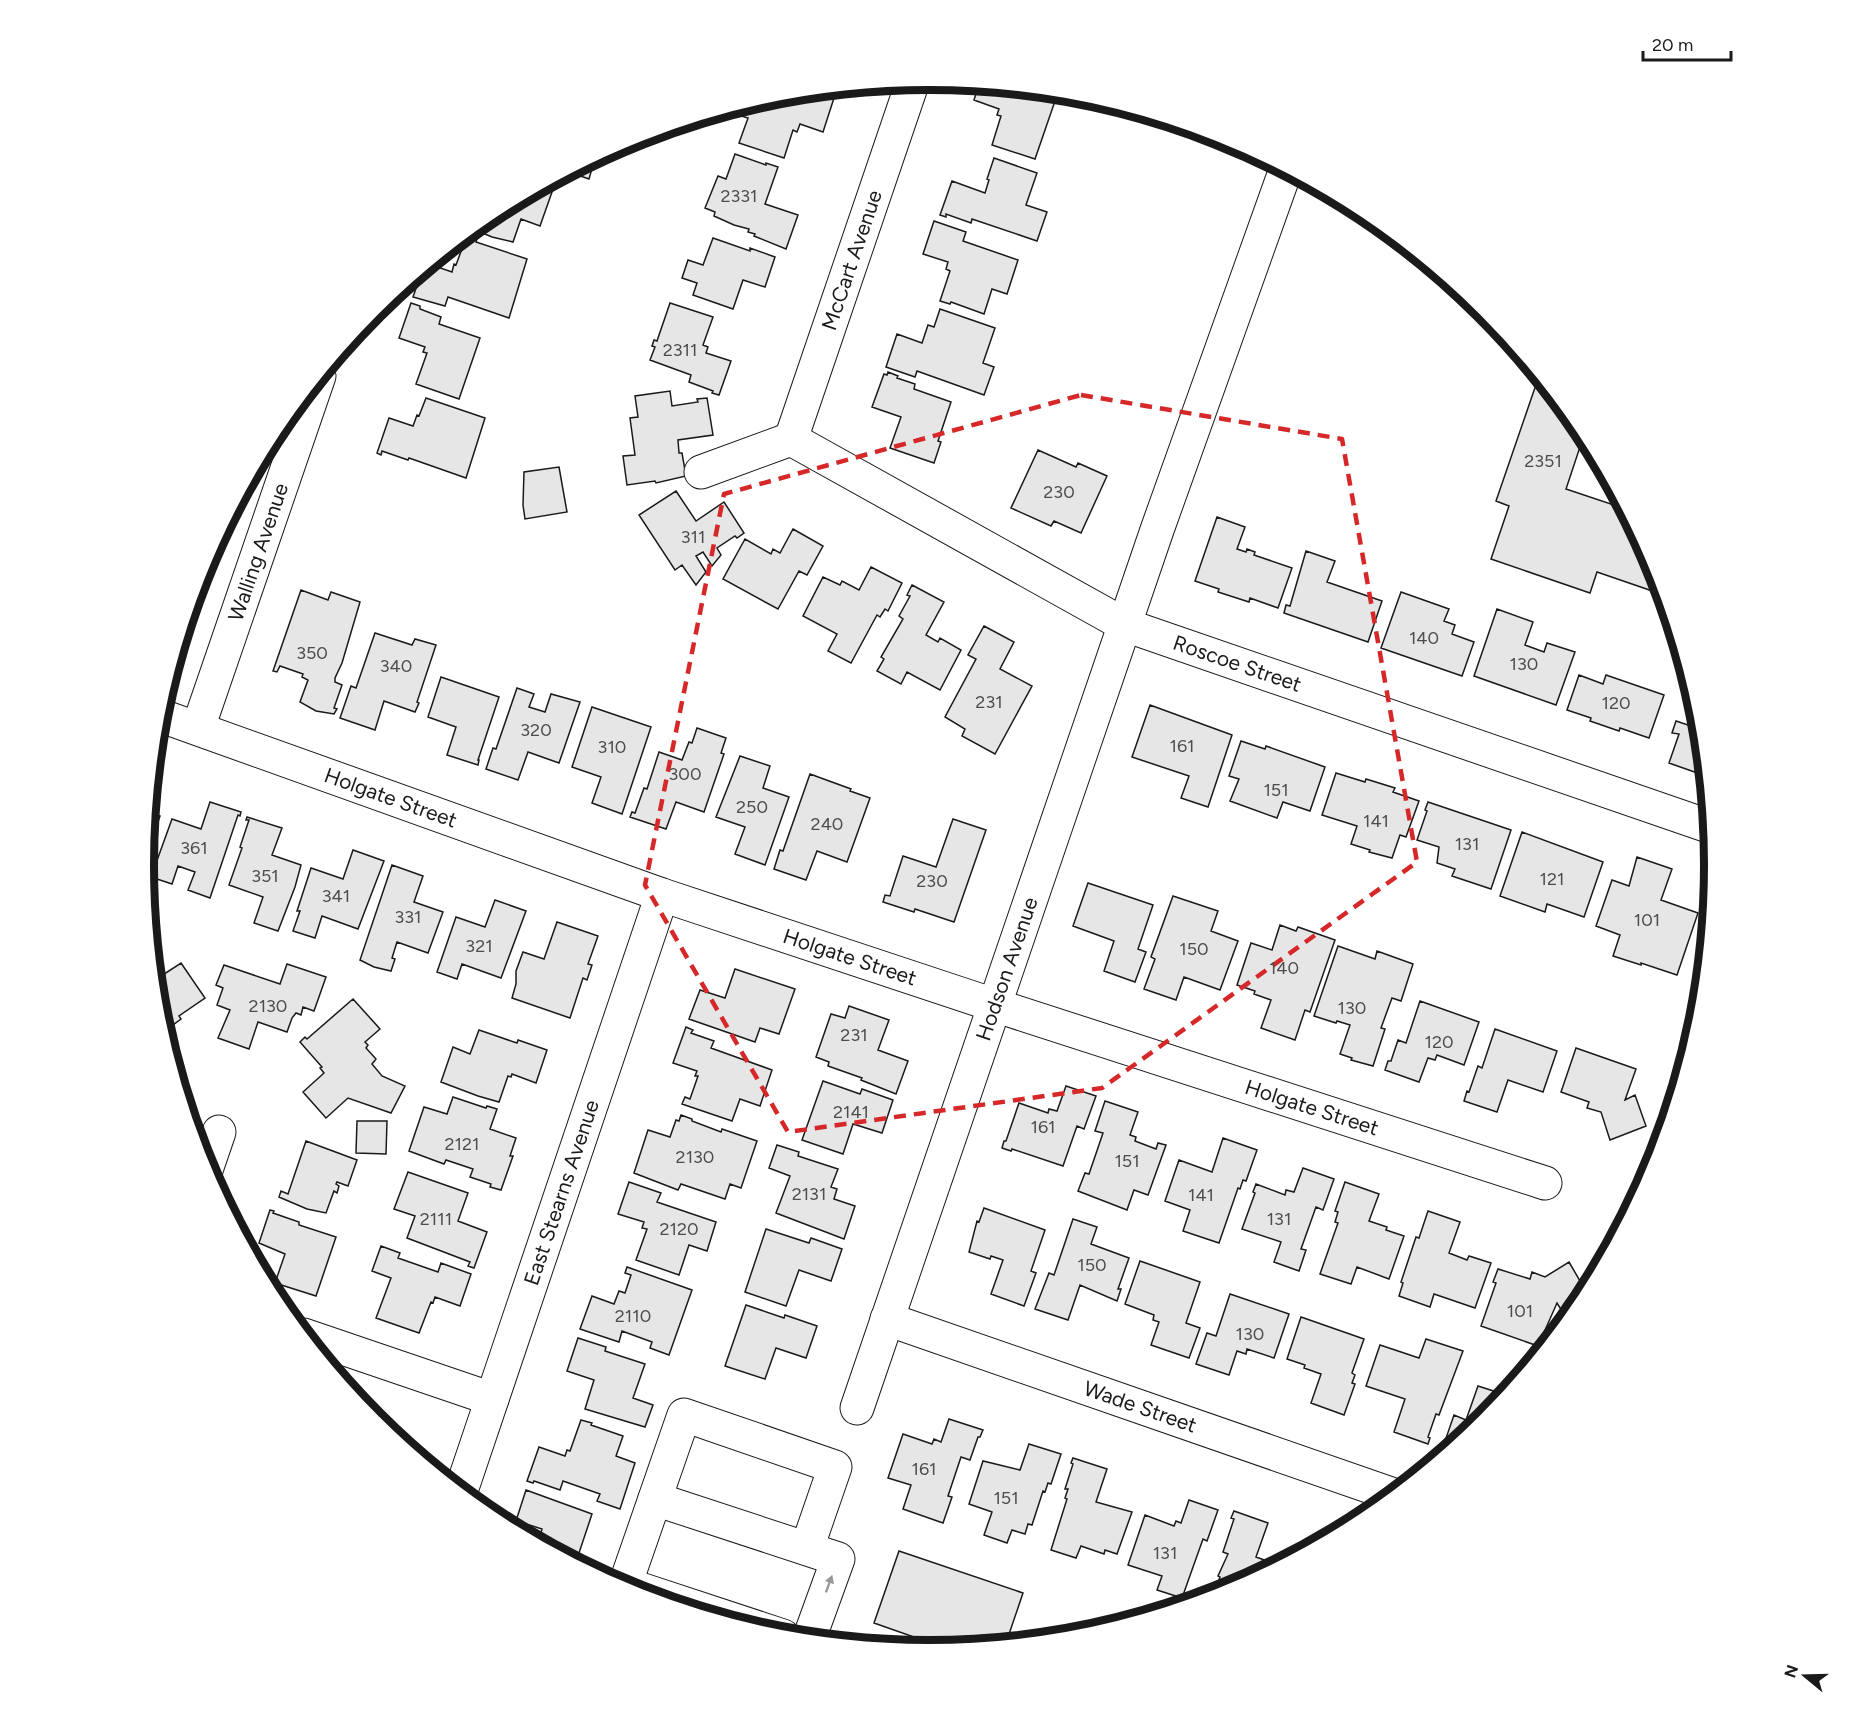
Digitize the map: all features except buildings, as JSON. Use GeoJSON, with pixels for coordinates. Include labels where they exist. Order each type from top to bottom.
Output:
{"type":"FeatureCollection","features":[{"type":"Feature","properties":{"kind":"street","name":"McCart Avenue"},"geometry":{"type":"LineString","coordinates":[[791,439],[910,91]]}},
{"type":"Feature","properties":{"kind":"street","name":"Hodson Avenue"},"geometry":{"type":"LineString","coordinates":[[857,1408],[1157,530],[1283,176]]}},
{"type":"Feature","properties":{"kind":"street","name":"Walling Avenue"},"geometry":{"type":"LineString","coordinates":[[198,728],[312,398]]}},
{"type":"Feature","properties":{"kind":"street"},"geometry":{"type":"LineString","coordinates":[[701,472],[791,439]]}},
{"type":"Feature","properties":{"kind":"street","name":"Roscoe Street"},"geometry":{"type":"LineString","coordinates":[[791,439],[1125,625],[1703,824]]}},
{"type":"Feature","properties":{"kind":"street","name":"Holgate Street"},"geometry":{"type":"LineString","coordinates":[[168,718],[662,895],[1545,1183]]}},
{"type":"Feature","properties":{"kind":"street","name":"East Stearns Avenue"},"geometry":{"type":"LineString","coordinates":[[463,1484],[662,895]]}},
{"type":"Feature","properties":{"kind":"street"},"geometry":{"type":"LineString","coordinates":[[211,1156],[219,1132]]}},
{"type":"Feature","properties":{"kind":"street","name":"Wade Street"},"geometry":{"type":"LineString","coordinates":[[887,1319],[1384,1492]]}},
{"type":"Feature","properties":{"kind":"street"},"geometry":{"type":"LineString","coordinates":[[317,1339],[492,1399]]}},
{"type":"Feature","properties":{"kind":"street"},"geometry":{"type":"LineString","coordinates":[[628,1579],[684,1415],[835,1467],[807,1548]]}},
{"type":"Feature","properties":{"kind":"street"},"geometry":{"type":"LineString","coordinates":[[655,1499],[838,1559],[813,1631]]}},
{"type":"Feature","properties":{"kind":"highlighted area"},"geometry":{"type":"Polygon","coordinates":[[[1081,395],[1342,439],[1417,862],[1102,1088],[788,1132],[645,885],[724,494],[1081,395]]]}}]}
